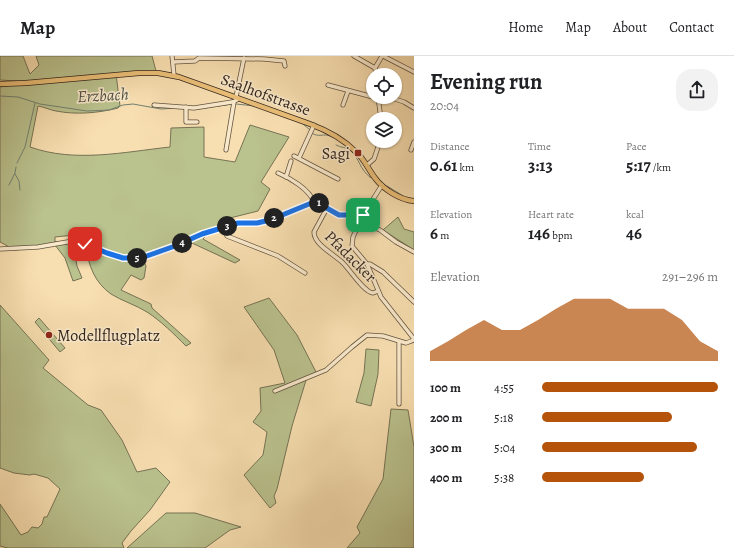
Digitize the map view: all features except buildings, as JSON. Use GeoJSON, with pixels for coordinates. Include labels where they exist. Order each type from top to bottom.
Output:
{"type":"FeatureCollection","features":[{"type":"Feature","properties":{"kind":"main road","name":"Saalhofstrasse"},"geometry":{"type":"LineString","coordinates":[[0,84],[139,73],[174,75],[236,99],[314,125],[358,153],[375,178],[382,185],[403,199],[414,201]]}},
{"type":"Feature","properties":{"kind":"street"},"geometry":{"type":"LineString","coordinates":[[172,56],[174,75]]}},
{"type":"Feature","properties":{"kind":"street"},"geometry":{"type":"LineString","coordinates":[[354,56],[375,68],[383,56],[414,72]]}},
{"type":"Feature","properties":{"kind":"street"},"geometry":{"type":"LineString","coordinates":[[173,62],[195,61],[199,58],[244,58],[284,61],[285,66]]}},
{"type":"Feature","properties":{"kind":"street"},"geometry":{"type":"LineString","coordinates":[[226,150],[244,58]]}},
{"type":"Feature","properties":{"kind":"street"},"geometry":{"type":"LineString","coordinates":[[328,85],[366,95]]}},
{"type":"Feature","properties":{"kind":"street"},"geometry":{"type":"LineString","coordinates":[[343,106],[348,91]]}},
{"type":"Feature","properties":{"kind":"street"},"geometry":{"type":"LineString","coordinates":[[154,105],[206,107],[236,99]]}},
{"type":"Feature","properties":{"kind":"street"},"geometry":{"type":"LineString","coordinates":[[402,101],[414,108]]}},
{"type":"Feature","properties":{"kind":"street"},"geometry":{"type":"LineString","coordinates":[[186,107],[186,122],[197,122]]}},
{"type":"Feature","properties":{"kind":"street"},"geometry":{"type":"LineString","coordinates":[[299,158],[314,125]]}},
{"type":"Feature","properties":{"kind":"street"},"geometry":{"type":"LineString","coordinates":[[411,150],[414,142]]}},
{"type":"Feature","properties":{"kind":"street"},"geometry":{"type":"LineString","coordinates":[[367,165],[374,159],[378,148]]}},
{"type":"Feature","properties":{"kind":"street"},"geometry":{"type":"LineString","coordinates":[[294,156],[338,179]]}},
{"type":"Feature","properties":{"kind":"street"},"geometry":{"type":"LineString","coordinates":[[286,177],[291,161]]}},
{"type":"Feature","properties":{"kind":"street"},"geometry":{"type":"LineString","coordinates":[[278,173],[309,194],[314,202],[339,215],[363,215]]}},
{"type":"Feature","properties":{"kind":"street"},"geometry":{"type":"LineString","coordinates":[[275,391],[326,370],[352,346],[367,335],[383,336],[406,344],[414,339],[389,309],[378,291],[367,264],[352,246],[352,237],[363,215],[382,185]]}},
{"type":"Feature","properties":{"kind":"street"},"geometry":{"type":"LineString","coordinates":[[0,249],[38,247],[74,242],[123,258],[141,258],[175,246],[202,234],[238,223],[257,223],[270,220],[314,202]]}},
{"type":"Feature","properties":{"kind":"street","name":"Pfadacker"},"geometry":{"type":"LineString","coordinates":[[327,208],[314,232],[316,240],[343,263],[370,293],[378,291]]}},
{"type":"Feature","properties":{"kind":"street"},"geometry":{"type":"LineString","coordinates":[[360,222],[380,230],[396,242],[414,252]]}},
{"type":"Feature","properties":{"kind":"street"},"geometry":{"type":"LineString","coordinates":[[223,228],[227,236],[278,256],[305,273]]}},
{"type":"Feature","properties":{"kind":"street"},"geometry":{"type":"LineString","coordinates":[[367,264],[370,264],[383,272],[414,302]]}},
{"type":"Feature","properties":{"kind":"street"},"geometry":{"type":"LineString","coordinates":[[399,342],[399,404]]}},
{"type":"Feature","properties":{"kind":"green space"},"geometry":{"type":"Polygon","coordinates":[[[0,56],[23,56],[30,74],[39,65],[36,56],[152,56],[156,71],[116,74],[120,106],[118,108],[79,113],[56,111],[38,106],[30,147],[47,152],[100,155],[170,147],[171,128],[204,127],[204,157],[235,162],[250,125],[289,137],[261,182],[270,189],[258,211],[222,220],[203,239],[240,260],[235,263],[192,243],[185,250],[176,248],[143,259],[146,266],[144,278],[141,280],[131,275],[121,290],[151,304],[152,308],[191,343],[186,346],[152,316],[105,290],[93,273],[88,260],[86,246],[93,233],[55,237],[55,242],[73,241],[77,266],[82,278],[73,281],[65,258],[55,245],[15,250],[0,242],[0,87],[12,85],[17,81],[0,80],[0,56]]]}},
{"type":"Feature","properties":{"kind":"green space"},"geometry":{"type":"Polygon","coordinates":[[[398,217],[404,229],[414,232],[414,250],[383,230],[398,217]]]}},
{"type":"Feature","properties":{"kind":"green space"},"geometry":{"type":"Polygon","coordinates":[[[269,298],[297,335],[316,372],[307,377],[292,426],[274,496],[276,503],[270,508],[244,475],[263,455],[267,432],[253,422],[261,411],[260,388],[285,383],[274,350],[244,307],[269,298]]]}},
{"type":"Feature","properties":{"kind":"green space"},"geometry":{"type":"Polygon","coordinates":[[[0,305],[49,360],[43,368],[88,405],[101,410],[122,440],[137,472],[156,468],[170,482],[150,510],[122,543],[124,548],[8,548],[0,546],[0,504],[21,535],[28,532],[32,527],[38,528],[42,524],[44,517],[47,517],[60,489],[48,478],[34,474],[14,473],[0,468],[0,305]]]}},
{"type":"Feature","properties":{"kind":"green space","name":"Modellflugplatz"},"geometry":{"type":"Polygon","coordinates":[[[39,318],[65,348],[60,352],[35,322],[39,318]]]}},
{"type":"Feature","properties":{"kind":"green space"},"geometry":{"type":"Polygon","coordinates":[[[366,349],[379,350],[378,374],[371,406],[356,402],[364,373],[366,349]]]}},
{"type":"Feature","properties":{"kind":"green space"},"geometry":{"type":"Polygon","coordinates":[[[391,409],[408,410],[414,447],[414,548],[347,548],[360,533],[357,527],[383,479],[391,409]]]}},
{"type":"Feature","properties":{"kind":"green space"},"geometry":{"type":"Polygon","coordinates":[[[166,513],[195,513],[241,527],[230,530],[205,548],[127,548],[166,513]]]}},
{"type":"Feature","properties":{"kind":"waterway","name":"Erzbach"},"geometry":{"type":"LineString","coordinates":[[0,96],[18,97],[40,104],[87,111],[109,110],[123,105],[133,104],[161,109],[176,108]]}},
{"type":"Feature","properties":{"kind":"waterway"},"geometry":{"type":"LineString","coordinates":[[17,163],[25,147],[35,103]]}},
{"type":"Feature","properties":{"kind":"waterway","name":"Erzbach"},"geometry":{"type":"LineString","coordinates":[[198,109],[232,104]]}},
{"type":"Feature","properties":{"kind":"waterway","name":"Erzbach"},"geometry":{"type":"LineString","coordinates":[[236,104],[255,106]]}},
{"type":"Feature","properties":{"kind":"waterway","name":"Erzbach"},"geometry":{"type":"LineString","coordinates":[[303,124],[310,130]]}},
{"type":"Feature","properties":{"kind":"waterway","name":"Erzbach"},"geometry":{"type":"LineString","coordinates":[[312,133],[316,135],[330,136]]}},
{"type":"Feature","properties":{"kind":"waterway","name":"Erzbach"},"geometry":{"type":"LineString","coordinates":[[336,145],[351,151],[364,171],[371,178]]}},
{"type":"Feature","properties":{"kind":"waterway"},"geometry":{"type":"LineString","coordinates":[[9,185],[15,173],[16,167]]}},
{"type":"Feature","properties":{"kind":"waterway"},"geometry":{"type":"LineString","coordinates":[[15,174],[19,181],[20,190]]}},
{"type":"Feature","properties":{"kind":"waterway","name":"Erzbach"},"geometry":{"type":"LineString","coordinates":[[387,186],[405,197]]}},
{"type":"Feature","properties":{"kind":"place","name":"Sagi"},"geometry":{"type":"Point","coordinates":[358,153]}},
{"type":"Feature","properties":{"kind":"place","name":"Modellflugplatz"},"geometry":{"type":"Point","coordinates":[49,335]}},
{"type":"Feature","properties":{"kind":"route"},"geometry":{"type":"LineString","coordinates":[[85,244],[123,258],[141,258],[175,246],[202,234],[238,223],[257,223],[270,220],[314,202],[339,215],[363,215]]}}]}
